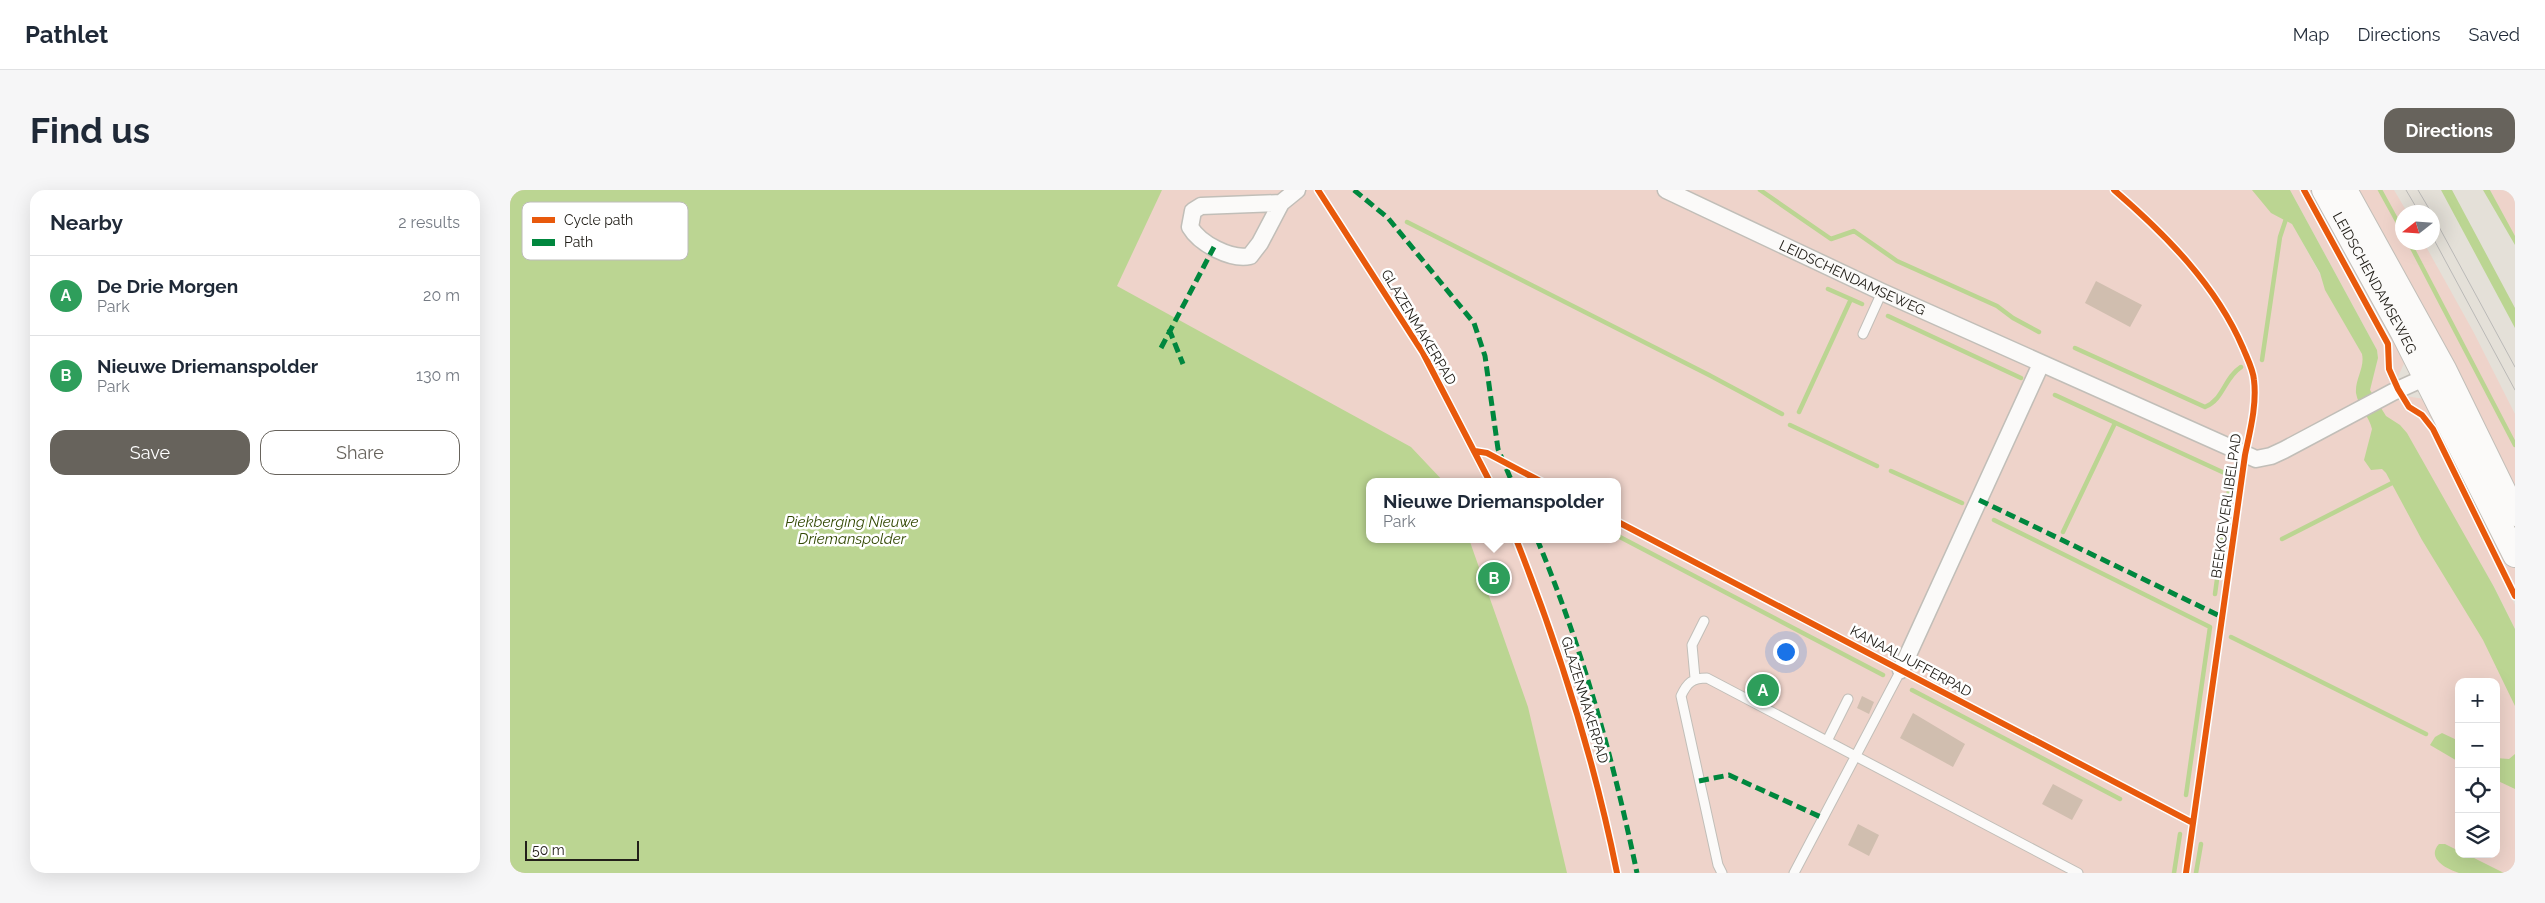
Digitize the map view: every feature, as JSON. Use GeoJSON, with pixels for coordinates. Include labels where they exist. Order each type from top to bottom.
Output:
{"type":"FeatureCollection","features":[{"type":"Feature","properties":{"kind":"main road","name":"LEIDSCHENDAMSEWEG"},"geometry":{"type":"LineString","coordinates":[[2324,190],[2435,373],[2515,514]]}},
{"type":"Feature","properties":{"kind":"main road","name":"LEIDSCHENDAMSEWEG"},"geometry":{"type":"LineString","coordinates":[[2345,190],[2435,373],[2515,555]]}},
{"type":"Feature","properties":{"kind":"street"},"geometry":{"type":"LineString","coordinates":[[1281,203],[1201,206],[1193,211],[1190,227],[1195,235],[1234,257],[1250,256],[1260,243],[1281,203],[1297,190]]}},
{"type":"Feature","properties":{"kind":"street","name":"LEIDSCHENDAMSEWEG"},"geometry":{"type":"LineString","coordinates":[[1666,190],[1882,292],[2256,459],[2284,450],[2380,398],[2435,373]]}},
{"type":"Feature","properties":{"kind":"street"},"geometry":{"type":"LineString","coordinates":[[1901,670],[2041,364]]}},
{"type":"Feature","properties":{"kind":"lane"},"geometry":{"type":"LineString","coordinates":[[1863,334],[1882,292]]}},
{"type":"Feature","properties":{"kind":"lane"},"geometry":{"type":"LineString","coordinates":[[1695,678],[1692,645],[1704,620]]}},
{"type":"Feature","properties":{"kind":"lane"},"geometry":{"type":"LineString","coordinates":[[1794,873],[1901,670]]}},
{"type":"Feature","properties":{"kind":"lane"},"geometry":{"type":"LineString","coordinates":[[1722,873],[1718,865],[1681,696],[1687,683],[1695,678],[1707,678],[2078,873]]}},
{"type":"Feature","properties":{"kind":"lane"},"geometry":{"type":"LineString","coordinates":[[1827,741],[1848,698]]}},
{"type":"Feature","properties":{"kind":"shaded area"},"geometry":{"type":"Polygon","coordinates":[[[510,190],[2274,190],[2374,373],[2378,358],[2377,350],[2290,190],[2299,190],[2385,346],[2385,367],[2398,398],[2405,409],[2426,424],[2515,605],[2515,629],[2494,587],[2449,510],[2515,658],[2515,873],[510,873],[510,190]]]}},
{"type":"Feature","properties":{"kind":"shaded area"},"geometry":{"type":"Polygon","coordinates":[[[2309,190],[2319,190],[2406,359],[2397,379],[2393,365],[2393,343],[2309,190]]]}},
{"type":"Feature","properties":{"kind":"shaded area"},"geometry":{"type":"Polygon","coordinates":[[[2350,190],[2394,190],[2403,205],[2395,205],[2395,250],[2428,250],[2473,331],[2515,414],[2515,497],[2350,190]]]}},
{"type":"Feature","properties":{"kind":"shaded area"},"geometry":{"type":"Polygon","coordinates":[[[2490,190],[2515,190],[2515,236],[2513,234],[2490,190]]]}},
{"type":"Feature","properties":{"kind":"shaded area"},"geometry":{"type":"Polygon","coordinates":[[[2406,396],[2424,399],[2515,566],[2515,586],[2433,421],[2406,396]]]}},
{"type":"Feature","properties":{"kind":"water","name":"Piekberging Nieuwe Driemanspolder"},"geometry":{"type":"Polygon","coordinates":[[[510,190],[1162,190],[1117,286],[1411,447],[1440,478],[1366,478],[1366,543],[1470,543],[1528,707],[1567,873],[510,873],[510,190]]]}},
{"type":"Feature","properties":{"kind":"water"},"geometry":{"type":"Polygon","coordinates":[[[2252,190],[2290,190],[2377,350],[2378,358],[2370,390],[2386,416],[2400,425],[2407,433],[2494,587],[2515,629],[2515,706],[2483,640],[2422,540],[2386,473],[2382,469],[2371,470],[2364,460],[2372,429],[2356,393],[2363,359],[2362,354],[2325,290],[2320,273],[2292,224],[2271,213],[2252,190]]]}},
{"type":"Feature","properties":{"kind":"water"},"geometry":{"type":"Polygon","coordinates":[[[2441,190],[2452,190],[2515,308],[2515,328],[2441,190]]]}},
{"type":"Feature","properties":{"kind":"water"},"geometry":{"type":"Polygon","coordinates":[[[2483,190],[2490,190],[2515,236],[2515,245],[2483,190]]]}},
{"type":"Feature","properties":{"kind":"water"},"geometry":{"type":"Polygon","coordinates":[[[2442,733],[2455,739],[2455,760],[2430,745],[2435,737],[2442,733]]]}},
{"type":"Feature","properties":{"kind":"water"},"geometry":{"type":"Polygon","coordinates":[[[2515,754],[2515,789],[2500,782],[2500,758],[2509,759],[2515,754]]]}},
{"type":"Feature","properties":{"kind":"water"},"geometry":{"type":"Polygon","coordinates":[[[2439,844],[2445,844],[2455,849],[2455,858],[2474,858],[2504,873],[2459,873],[2439,862],[2435,854],[2439,844]]]}},
{"type":"Feature","properties":{"kind":"building"},"geometry":{"type":"Polygon","coordinates":[[[2096,281],[2142,305],[2130,327],[2085,303],[2096,281]]]}},
{"type":"Feature","properties":{"kind":"building"},"geometry":{"type":"Polygon","coordinates":[[[1862,696],[1874,702],[1869,714],[1857,708],[1862,696]]]}},
{"type":"Feature","properties":{"kind":"building"},"geometry":{"type":"Polygon","coordinates":[[[1913,713],[1965,744],[1953,767],[1900,738],[1913,713]]]}},
{"type":"Feature","properties":{"kind":"building"},"geometry":{"type":"Polygon","coordinates":[[[2053,784],[2083,800],[2072,820],[2042,804],[2053,784]]]}},
{"type":"Feature","properties":{"kind":"building"},"geometry":{"type":"Polygon","coordinates":[[[1858,824],[1879,835],[1869,856],[1848,845],[1858,824]]]}},
{"type":"Feature","properties":{"kind":"waterway"},"geometry":{"type":"LineString","coordinates":[[1760,190],[1831,239],[1854,231],[1897,261],[1997,306],[2013,318],[2039,332]]}},
{"type":"Feature","properties":{"kind":"waterway"},"geometry":{"type":"LineString","coordinates":[[2380,190],[2395,217]]}},
{"type":"Feature","properties":{"kind":"waterway"},"geometry":{"type":"LineString","coordinates":[[2262,360],[2280,237],[2287,216]]}},
{"type":"Feature","properties":{"kind":"waterway"},"geometry":{"type":"LineString","coordinates":[[1407,222],[1782,414]]}},
{"type":"Feature","properties":{"kind":"waterway"},"geometry":{"type":"LineString","coordinates":[[2413,250],[2515,445]]}},
{"type":"Feature","properties":{"kind":"waterway"},"geometry":{"type":"LineString","coordinates":[[1828,289],[1862,304]]}},
{"type":"Feature","properties":{"kind":"waterway"},"geometry":{"type":"LineString","coordinates":[[1799,412],[1851,299]]}},
{"type":"Feature","properties":{"kind":"waterway"},"geometry":{"type":"LineString","coordinates":[[1888,316],[2021,378]]}},
{"type":"Feature","properties":{"kind":"waterway"},"geometry":{"type":"LineString","coordinates":[[2075,348],[2205,407],[2216,399],[2231,377],[2241,367]]}},
{"type":"Feature","properties":{"kind":"waterway"},"geometry":{"type":"LineString","coordinates":[[2055,395],[2231,476],[2215,594]]}},
{"type":"Feature","properties":{"kind":"waterway"},"geometry":{"type":"LineString","coordinates":[[2063,532],[2115,423]]}},
{"type":"Feature","properties":{"kind":"waterway"},"geometry":{"type":"LineString","coordinates":[[1790,425],[1877,466]]}},
{"type":"Feature","properties":{"kind":"waterway"},"geometry":{"type":"LineString","coordinates":[[1891,471],[1962,503]]}},
{"type":"Feature","properties":{"kind":"waterway"},"geometry":{"type":"LineString","coordinates":[[2282,539],[2396,481]]}},
{"type":"Feature","properties":{"kind":"waterway"},"geometry":{"type":"LineString","coordinates":[[1994,520],[2210,627],[2186,795]]}},
{"type":"Feature","properties":{"kind":"waterway"},"geometry":{"type":"LineString","coordinates":[[1621,538],[1883,675]]}},
{"type":"Feature","properties":{"kind":"waterway"},"geometry":{"type":"LineString","coordinates":[[2231,637],[2426,734]]}},
{"type":"Feature","properties":{"kind":"waterway"},"geometry":{"type":"LineString","coordinates":[[1912,690],[2120,799]]}},
{"type":"Feature","properties":{"kind":"waterway"},"geometry":{"type":"LineString","coordinates":[[2174,873],[2180,834]]}},
{"type":"Feature","properties":{"kind":"waterway"},"geometry":{"type":"LineString","coordinates":[[2196,873],[2201,844]]}},
{"type":"Feature","properties":{"kind":"tram line"},"geometry":{"type":"LineString","coordinates":[[2406,190],[2415,205]]}},
{"type":"Feature","properties":{"kind":"tram line"},"geometry":{"type":"LineString","coordinates":[[2418,190],[2427,205]]}},
{"type":"Feature","properties":{"kind":"tram line"},"geometry":{"type":"LineString","coordinates":[[2440,229],[2515,367]]}},
{"type":"Feature","properties":{"kind":"tram line"},"geometry":{"type":"LineString","coordinates":[[2440,250],[2515,390]]}},
{"type":"Feature","properties":{"kind":"marked path"},"geometry":{"type":"LineString","coordinates":[[1354,190],[1388,218],[1474,323],[1485,356],[1498,449],[1510,478]]}},
{"type":"Feature","properties":{"kind":"marked path"},"geometry":{"type":"LineString","coordinates":[[1161,348],[1214,247]]}},
{"type":"Feature","properties":{"kind":"marked path"},"geometry":{"type":"LineString","coordinates":[[1169,329],[1183,364]]}},
{"type":"Feature","properties":{"kind":"marked path"},"geometry":{"type":"LineString","coordinates":[[1979,500],[2222,617]]}},
{"type":"Feature","properties":{"kind":"marked path"},"geometry":{"type":"LineString","coordinates":[[1539,543],[1568,621],[1595,703],[1618,787],[1637,873]]}},
{"type":"Feature","properties":{"kind":"marked path"},"geometry":{"type":"LineString","coordinates":[[1699,781],[1729,775],[1823,818]]}},
{"type":"Feature","properties":{"kind":"cycle path","name":"GLAZENMAKERPAD"},"geometry":{"type":"LineString","coordinates":[[1318,190],[1423,353],[1488,478]]}},
{"type":"Feature","properties":{"kind":"cycle path","name":"BEEKOEVERLIBELPAD"},"geometry":{"type":"LineString","coordinates":[[2114,190],[2170,243],[2204,282],[2219,303],[2232,325],[2250,364],[2255,389],[2186,873]]}},
{"type":"Feature","properties":{"kind":"cycle path"},"geometry":{"type":"LineString","coordinates":[[2304,190],[2388,344],[2389,369],[2398,389],[2409,407],[2422,415],[2433,429],[2515,596]]}},
{"type":"Feature","properties":{"kind":"cycle path"},"geometry":{"type":"LineString","coordinates":[[1475,451],[1487,453],[1534,478]]}},
{"type":"Feature","properties":{"kind":"cycle path","name":"KANAALJUFFERPAD"},"geometry":{"type":"LineString","coordinates":[[1621,524],[2193,823]]}},
{"type":"Feature","properties":{"kind":"cycle path","name":"GLAZENMAKERPAD"},"geometry":{"type":"LineString","coordinates":[[1518,543],[1547,621],[1574,704],[1598,788],[1617,873]]}},
{"type":"Feature","properties":{"kind":"place","name":"Nieuwe Driemanspolder"},"geometry":{"type":"Point","coordinates":[1494,578]}},
{"type":"Feature","properties":{"kind":"place","name":"De Drie Morgen"},"geometry":{"type":"Point","coordinates":[1763,690]}}]}
